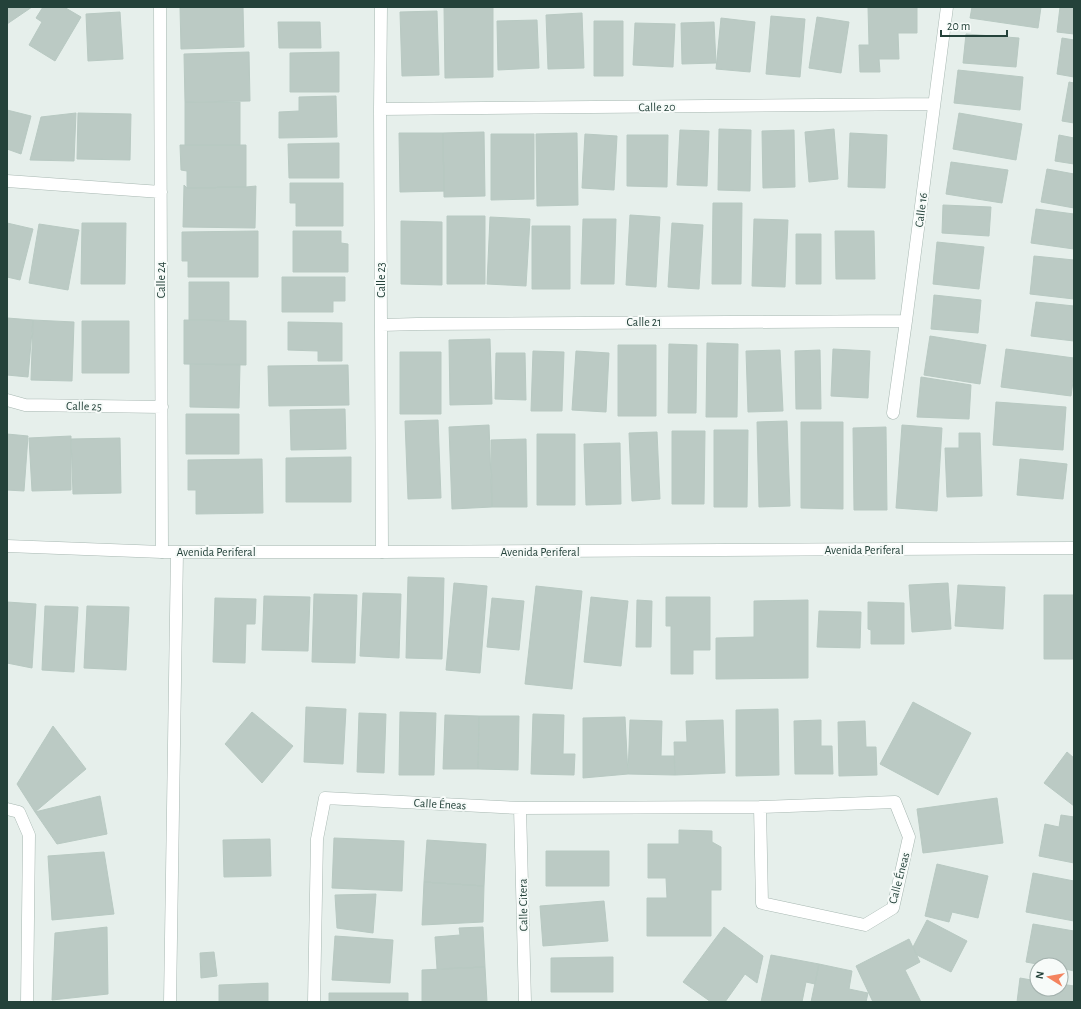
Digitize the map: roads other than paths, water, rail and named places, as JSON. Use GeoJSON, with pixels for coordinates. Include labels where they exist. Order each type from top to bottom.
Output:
{"type":"FeatureCollection","features":[{"type":"Feature","properties":{"kind":"street","name":"Calle 24"},"geometry":{"type":"LineString","coordinates":[[160,7],[162,552]]}},
{"type":"Feature","properties":{"kind":"street","name":"Calle 23"},"geometry":{"type":"LineString","coordinates":[[381,7],[382,552]]}},
{"type":"Feature","properties":{"kind":"street","name":"Calle 16"},"geometry":{"type":"LineString","coordinates":[[893,413],[947,7]]}},
{"type":"Feature","properties":{"kind":"street","name":"Calle 20"},"geometry":{"type":"LineString","coordinates":[[380,109],[934,104]]}},
{"type":"Feature","properties":{"kind":"street"},"geometry":{"type":"LineString","coordinates":[[7,181],[161,192]]}},
{"type":"Feature","properties":{"kind":"street","name":"Calle 21"},"geometry":{"type":"LineString","coordinates":[[382,325],[906,321]]}},
{"type":"Feature","properties":{"kind":"street","name":"Calle 25"},"geometry":{"type":"LineString","coordinates":[[7,400],[25,405],[162,407]]}},
{"type":"Feature","properties":{"kind":"street","name":"Avenida Periferal"},"geometry":{"type":"LineString","coordinates":[[7,546],[162,552],[1074,548]]}},
{"type":"Feature","properties":{"kind":"street"},"geometry":{"type":"LineString","coordinates":[[170,1002],[177,552]]}},
{"type":"Feature","properties":{"kind":"street","name":"Calle Éneas"},"geometry":{"type":"LineString","coordinates":[[314,1002],[317,839],[325,798],[520,808],[760,807],[895,802],[909,837],[893,908],[865,925],[762,903],[760,807]]}},
{"type":"Feature","properties":{"kind":"street","name":"Calle Citera"},"geometry":{"type":"LineString","coordinates":[[520,808],[525,1002]]}},
{"type":"Feature","properties":{"kind":"street"},"geometry":{"type":"LineString","coordinates":[[7,809],[19,812],[29,835],[27,1002]]}}]}
